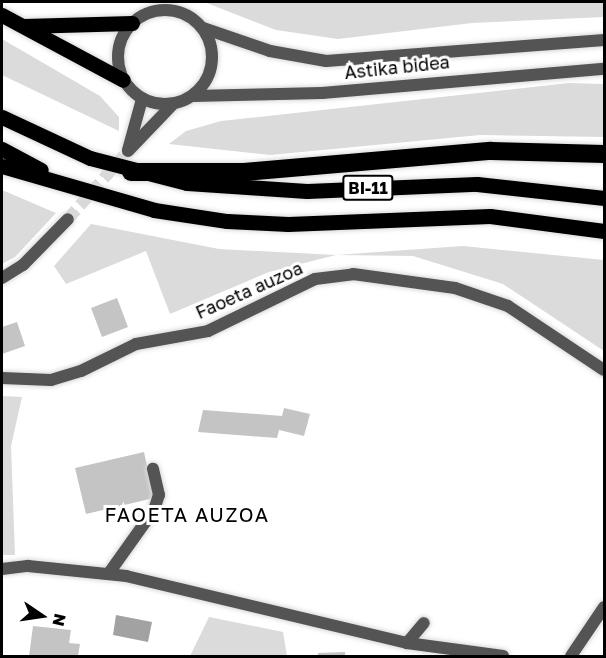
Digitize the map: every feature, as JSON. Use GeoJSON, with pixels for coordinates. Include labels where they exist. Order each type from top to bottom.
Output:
{"type":"FeatureCollection","features":[{"type":"Feature","properties":{"kind":"highway"},"geometry":{"type":"LineString","coordinates":[[131,172],[244,172],[491,151],[604,154]]}},
{"type":"Feature","properties":{"kind":"main road"},"geometry":{"type":"LineString","coordinates":[[2,15],[123,80]]}},
{"type":"Feature","properties":{"kind":"main road"},"geometry":{"type":"LineString","coordinates":[[24,26],[132,23]]}},
{"type":"Feature","properties":{"kind":"main road","name":"BI-11"},"geometry":{"type":"LineString","coordinates":[[2,117],[131,172],[266,190],[477,184],[604,198]]}},
{"type":"Feature","properties":{"kind":"main road","name":"BI-11"},"geometry":{"type":"LineString","coordinates":[[2,149],[67,184],[154,210],[226,221],[288,224],[480,216],[604,231]]}},
{"type":"Feature","properties":{"kind":"main road"},"geometry":{"type":"LineString","coordinates":[[2,166],[67,184]]}},
{"type":"Feature","properties":{"kind":"street"},"geometry":{"type":"LineString","coordinates":[[141,99],[128,151],[173,104],[193,96],[212,60],[202,28],[171,10],[156,10],[132,23],[117,51],[123,80],[141,99],[173,104]]}},
{"type":"Feature","properties":{"kind":"street","name":"Astika bidea"},"geometry":{"type":"LineString","coordinates":[[202,28],[290,56],[351,62],[604,40]]}},
{"type":"Feature","properties":{"kind":"street","name":"Astika bidea"},"geometry":{"type":"LineString","coordinates":[[193,96],[322,93],[604,69]]}},
{"type":"Feature","properties":{"kind":"street"},"geometry":{"type":"LineString","coordinates":[[2,278],[23,265],[68,219]]}},
{"type":"Feature","properties":{"kind":"street","name":"Faoeta auzoa"},"geometry":{"type":"LineString","coordinates":[[2,378],[51,380],[81,371],[136,344],[208,332],[315,279],[353,274],[455,288],[507,306],[604,370]]}},
{"type":"Feature","properties":{"kind":"street"},"geometry":{"type":"LineString","coordinates":[[109,573],[154,510],[159,495],[153,469]]}},
{"type":"Feature","properties":{"kind":"street"},"geometry":{"type":"LineString","coordinates":[[2,569],[28,566],[109,573],[280,609],[407,643],[503,657]]}},
{"type":"Feature","properties":{"kind":"street"},"geometry":{"type":"LineString","coordinates":[[571,657],[604,607]]}},
{"type":"Feature","properties":{"kind":"street"},"geometry":{"type":"LineString","coordinates":[[407,643],[424,623]]}},
{"type":"Feature","properties":{"kind":"shaded area"},"geometry":{"type":"Polygon","coordinates":[[[204,2],[604,2],[604,17],[472,23],[338,39],[276,30],[204,2]]]}},
{"type":"Feature","properties":{"kind":"shaded area"},"geometry":{"type":"Polygon","coordinates":[[[2,39],[100,96],[119,117],[119,131],[2,75],[2,39]]]}},
{"type":"Feature","properties":{"kind":"shaded area"},"geometry":{"type":"Polygon","coordinates":[[[569,83],[604,84],[604,137],[480,135],[270,155],[169,144],[186,131],[221,121],[569,83]]]}},
{"type":"Feature","properties":{"kind":"shaded area"},"geometry":{"type":"Polygon","coordinates":[[[2,190],[56,213],[15,257],[2,264],[2,190]]]}},
{"type":"Feature","properties":{"kind":"shaded area"},"geometry":{"type":"Polygon","coordinates":[[[91,224],[219,249],[336,255],[269,272],[170,314],[146,251],[66,284],[54,266],[91,224]]]}},
{"type":"Feature","properties":{"kind":"shaded area"},"geometry":{"type":"Polygon","coordinates":[[[463,246],[604,260],[604,351],[503,284],[413,256],[336,255],[463,246]]]}},
{"type":"Feature","properties":{"kind":"shaded area"},"geometry":{"type":"Polygon","coordinates":[[[2,396],[22,397],[11,446],[15,555],[2,555],[2,396]]]}},
{"type":"Feature","properties":{"kind":"shaded area"},"geometry":{"type":"Polygon","coordinates":[[[116,615],[152,622],[148,642],[113,635],[116,615]]]}},
{"type":"Feature","properties":{"kind":"shaded area"},"geometry":{"type":"Polygon","coordinates":[[[209,617],[283,632],[287,656],[190,656],[209,617]]]}},
{"type":"Feature","properties":{"kind":"building"},"geometry":{"type":"Polygon","coordinates":[[[117,298],[128,327],[102,337],[91,308],[117,298]]]}},
{"type":"Feature","properties":{"kind":"building"},"geometry":{"type":"Polygon","coordinates":[[[17,322],[25,346],[2,354],[2,327],[17,322]]]}},
{"type":"Feature","properties":{"kind":"building"},"geometry":{"type":"Polygon","coordinates":[[[284,408],[310,414],[304,436],[279,430],[277,438],[198,432],[203,410],[282,416],[284,408]]]}},
{"type":"Feature","properties":{"kind":"building"},"geometry":{"type":"Polygon","coordinates":[[[144,452],[154,498],[86,514],[75,468],[144,452]]]}},
{"type":"Feature","properties":{"kind":"building"},"geometry":{"type":"Polygon","coordinates":[[[33,626],[71,630],[69,643],[80,644],[78,656],[29,656],[33,626]]]}},
{"type":"Feature","properties":{"kind":"building"},"geometry":{"type":"Polygon","coordinates":[[[345,652],[345,656],[318,656],[318,653],[345,652]]]}},
{"type":"Feature","properties":{"kind":"tunnel"},"geometry":{"type":"LineString","coordinates":[[68,219],[128,151]]}},
{"type":"Feature","properties":{"kind":"district","name":"FAOETA AUZOA"},"geometry":{"type":"Point","coordinates":[187,514]}}]}
